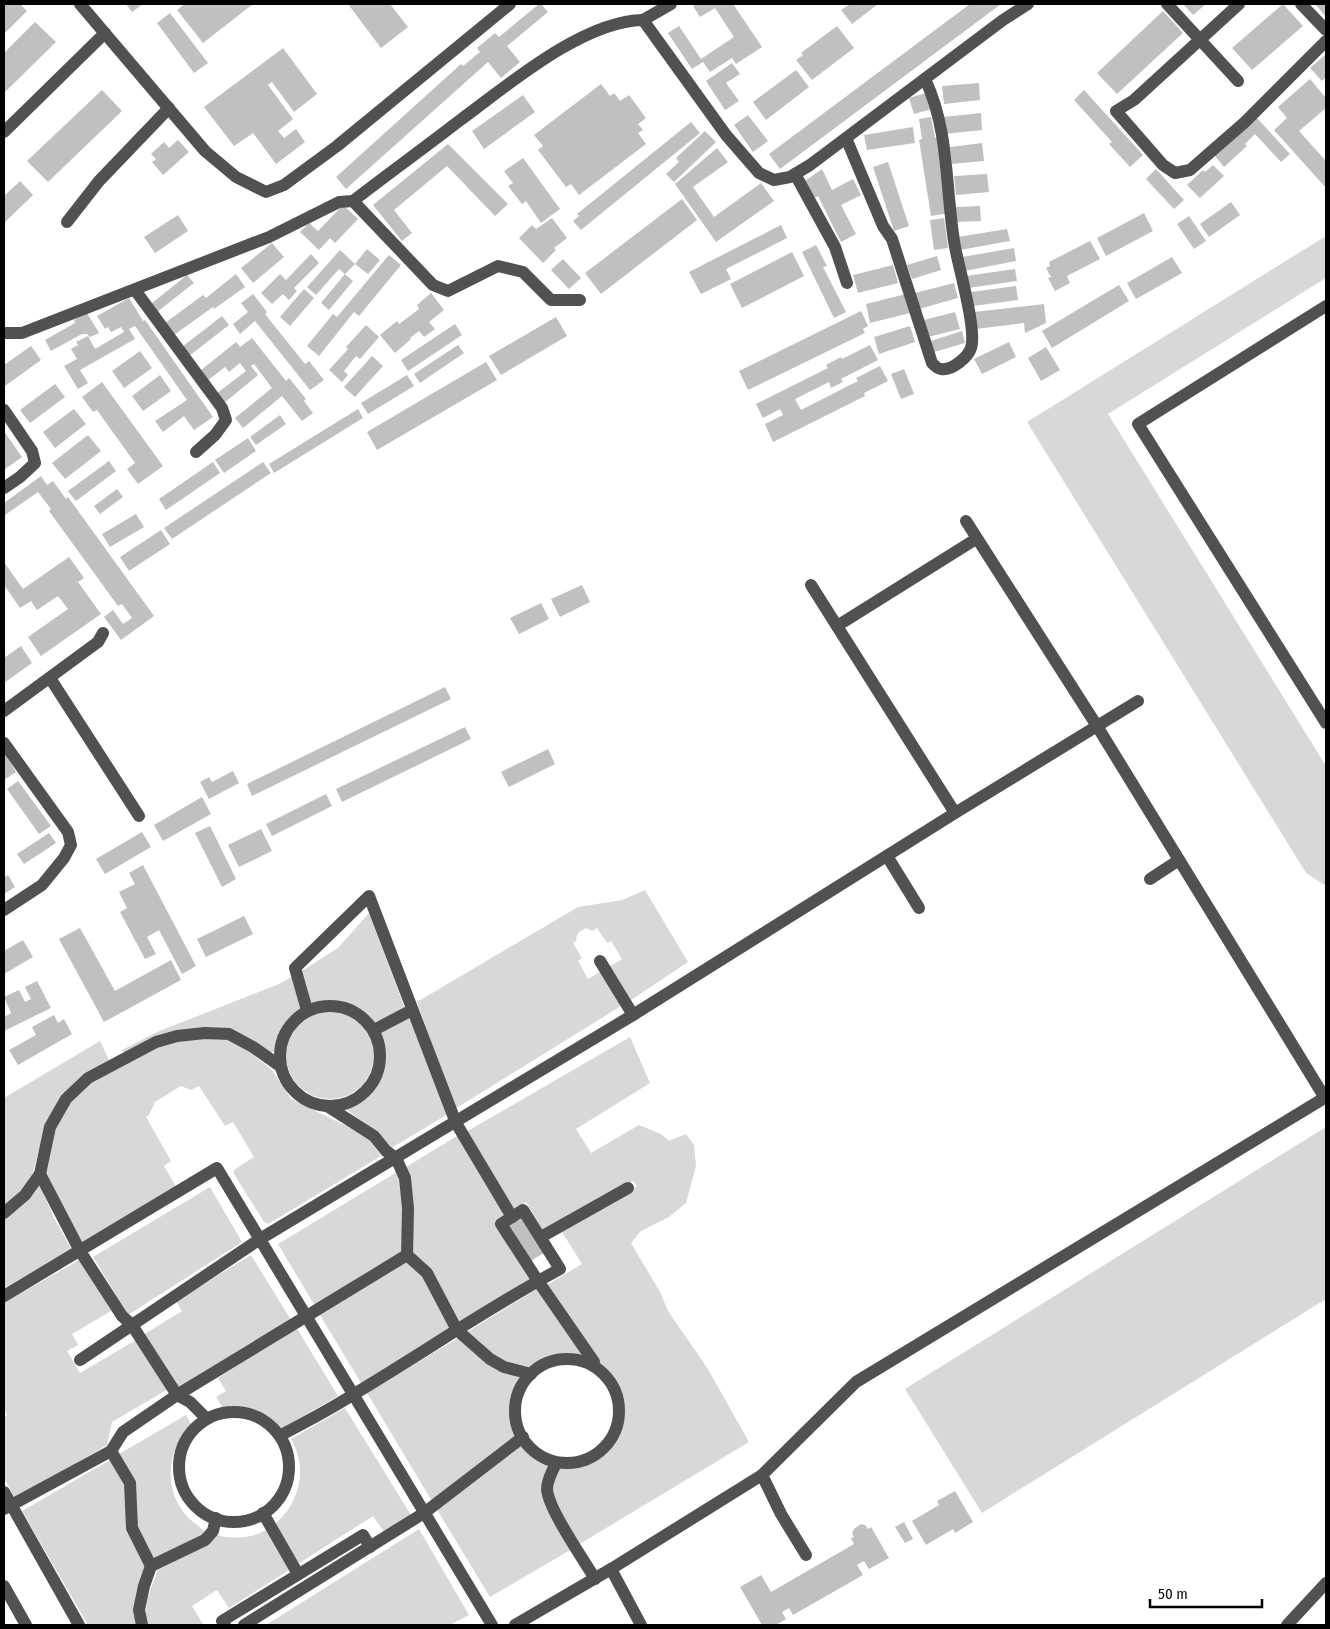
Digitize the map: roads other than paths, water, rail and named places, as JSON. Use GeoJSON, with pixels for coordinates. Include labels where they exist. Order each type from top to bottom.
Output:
{"type":"FeatureCollection","features":[{"type":"Feature","properties":{"kind":"street"},"geometry":{"type":"LineString","coordinates":[[80,4],[205,151],[236,177],[266,192],[284,186],[337,146],[510,4]]}},
{"type":"Feature","properties":{"kind":"street"},"geometry":{"type":"LineString","coordinates":[[4,333],[22,333],[269,237],[339,202],[353,201],[534,66],[584,36],[630,20],[643,20],[671,4]]}},
{"type":"Feature","properties":{"kind":"street"},"geometry":{"type":"LineString","coordinates":[[643,20],[726,135],[759,173],[774,180],[790,177],[810,165],[1003,20],[1028,4]]}},
{"type":"Feature","properties":{"kind":"street"},"geometry":{"type":"LineString","coordinates":[[1167,4],[1238,81]]}},
{"type":"Feature","properties":{"kind":"street"},"geometry":{"type":"LineString","coordinates":[[1239,4],[1134,100],[1116,111],[1163,165],[1175,173],[1190,170],[1245,122],[1326,41]]}},
{"type":"Feature","properties":{"kind":"street"},"geometry":{"type":"LineString","coordinates":[[1301,4],[1326,30]]}},
{"type":"Feature","properties":{"kind":"street"},"geometry":{"type":"LineString","coordinates":[[4,132],[105,33]]}},
{"type":"Feature","properties":{"kind":"street"},"geometry":{"type":"LineString","coordinates":[[846,138],[883,226],[892,239],[932,363],[941,369],[951,368],[971,350],[973,334],[955,246],[944,148],[934,97],[925,79]]}},
{"type":"Feature","properties":{"kind":"street"},"geometry":{"type":"LineString","coordinates":[[67,222],[99,181],[169,108]]}},
{"type":"Feature","properties":{"kind":"street"},"geometry":{"type":"LineString","coordinates":[[795,174],[835,246],[848,283]]}},
{"type":"Feature","properties":{"kind":"street"},"geometry":{"type":"LineString","coordinates":[[353,201],[433,285],[448,291],[498,266],[523,272],[551,300],[580,300]]}},
{"type":"Feature","properties":{"kind":"street"},"geometry":{"type":"LineString","coordinates":[[135,290],[222,408],[226,420],[215,434],[196,452]]}},
{"type":"Feature","properties":{"kind":"street"},"geometry":{"type":"LineString","coordinates":[[1325,719],[1138,424],[1326,306]]}},
{"type":"Feature","properties":{"kind":"street"},"geometry":{"type":"LineString","coordinates":[[4,410],[32,450],[35,463],[4,488]]}},
{"type":"Feature","properties":{"kind":"street"},"geometry":{"type":"LineString","coordinates":[[514,1625],[595,1579],[762,1476],[856,1382],[1326,1098],[1097,726],[966,521]]}},
{"type":"Feature","properties":{"kind":"street"},"geometry":{"type":"LineString","coordinates":[[837,626],[976,538]]}},
{"type":"Feature","properties":{"kind":"street"},"geometry":{"type":"LineString","coordinates":[[811,585],[955,813]]}},
{"type":"Feature","properties":{"kind":"street"},"geometry":{"type":"LineString","coordinates":[[4,711],[98,642],[103,633]]}},
{"type":"Feature","properties":{"kind":"street"},"geometry":{"type":"LineString","coordinates":[[50,678],[139,816]]}},
{"type":"Feature","properties":{"kind":"street"},"geometry":{"type":"LineString","coordinates":[[80,1360],[260,1240],[633,1015],[955,813],[1138,701]]}},
{"type":"Feature","properties":{"kind":"street"},"geometry":{"type":"LineString","coordinates":[[4,743],[68,832],[71,845],[64,858],[42,885],[4,910]]}},
{"type":"Feature","properties":{"kind":"street"},"geometry":{"type":"LineString","coordinates":[[887,856],[919,908]]}},
{"type":"Feature","properties":{"kind":"street"},"geometry":{"type":"LineString","coordinates":[[1150,879],[1179,860]]}},
{"type":"Feature","properties":{"kind":"street"},"geometry":{"type":"LineString","coordinates":[[307,1010],[296,968],[369,896],[456,1123],[512,1217]]}},
{"type":"Feature","properties":{"kind":"street"},"geometry":{"type":"LineString","coordinates":[[600,961],[633,1015]]}},
{"type":"Feature","properties":{"kind":"street"},"geometry":{"type":"LineString","coordinates":[[326,1106],[344,1104],[360,1096],[372,1084],[379,1067],[379,1042],[374,1030],[359,1014],[342,1006],[324,1005],[307,1010],[293,1021],[285,1032],[279,1049],[280,1066],[285,1082],[298,1095],[309,1102],[326,1106],[374,1136],[386,1151],[396,1158],[405,1178],[408,1208],[407,1255],[427,1273],[457,1330],[490,1359],[504,1367],[530,1374]]}},
{"type":"Feature","properties":{"kind":"street"},"geometry":{"type":"LineString","coordinates":[[374,1030],[412,1010]]}},
{"type":"Feature","properties":{"kind":"street"},"geometry":{"type":"LineString","coordinates":[[4,1213],[25,1195],[40,1174],[50,1127],[66,1099],[88,1078],[156,1042],[177,1036],[205,1033],[229,1034],[253,1047],[280,1066]]}},
{"type":"Feature","properties":{"kind":"street"},"geometry":{"type":"LineString","coordinates":[[4,1296],[217,1168],[492,1625]]}},
{"type":"Feature","properties":{"kind":"street"},"geometry":{"type":"LineString","coordinates":[[40,1174],[80,1251],[122,1316],[132,1325],[177,1395],[190,1402],[208,1419]]}},
{"type":"Feature","properties":{"kind":"street"},"geometry":{"type":"LineString","coordinates":[[541,1237],[628,1188]]}},
{"type":"Feature","properties":{"kind":"street"},"geometry":{"type":"LineString","coordinates":[[281,1435],[353,1395],[457,1330],[538,1281],[560,1269],[523,1210],[501,1224],[538,1281],[594,1362],[593,1366]]}},
{"type":"Feature","properties":{"kind":"street"},"geometry":{"type":"LineString","coordinates":[[8,1507],[111,1450],[123,1432],[177,1395],[407,1255]]}},
{"type":"Feature","properties":{"kind":"street"},"geometry":{"type":"LineString","coordinates":[[558,1360],[576,1360],[593,1366],[610,1381],[618,1398],[619,1416],[617,1428],[608,1444],[588,1460],[576,1463],[556,1463],[538,1455],[522,1438],[517,1426],[514,1408],[520,1389],[530,1374],[546,1364],[558,1360]]}},
{"type":"Feature","properties":{"kind":"street"},"geometry":{"type":"LineString","coordinates":[[233,1411],[256,1416],[267,1422],[281,1435],[288,1455],[289,1476],[285,1490],[274,1505],[256,1518],[232,1522],[210,1517],[195,1506],[183,1488],[179,1466],[186,1440],[199,1424],[218,1414],[233,1411]]}},
{"type":"Feature","properties":{"kind":"street"},"geometry":{"type":"LineString","coordinates":[[244,1625],[424,1513],[522,1438]]}},
{"type":"Feature","properties":{"kind":"street"},"geometry":{"type":"LineString","coordinates":[[111,1450],[130,1483],[132,1528],[151,1566]]}},
{"type":"Feature","properties":{"kind":"street"},"geometry":{"type":"LineString","coordinates":[[556,1463],[549,1479],[547,1490],[550,1501],[564,1529],[595,1579]]}},
{"type":"Feature","properties":{"kind":"street"},"geometry":{"type":"LineString","coordinates":[[762,1476],[781,1514],[806,1555]]}},
{"type":"Feature","properties":{"kind":"street"},"geometry":{"type":"LineString","coordinates":[[4,1492],[8,1507],[79,1625]]}},
{"type":"Feature","properties":{"kind":"street"},"geometry":{"type":"LineString","coordinates":[[263,1513],[298,1574]]}},
{"type":"Feature","properties":{"kind":"street"},"geometry":{"type":"LineString","coordinates":[[142,1625],[139,1610],[151,1566],[205,1540],[213,1531],[216,1518]]}},
{"type":"Feature","properties":{"kind":"street"},"geometry":{"type":"LineString","coordinates":[[225,1625],[222,1621],[363,1535],[370,1547]]}},
{"type":"Feature","properties":{"kind":"street"},"geometry":{"type":"LineString","coordinates":[[611,1569],[641,1625]]}},
{"type":"Feature","properties":{"kind":"street"},"geometry":{"type":"LineString","coordinates":[[1286,1625],[1326,1583]]}},
{"type":"Feature","properties":{"kind":"street"},"geometry":{"type":"LineString","coordinates":[[4,1586],[26,1625]]}}]}
